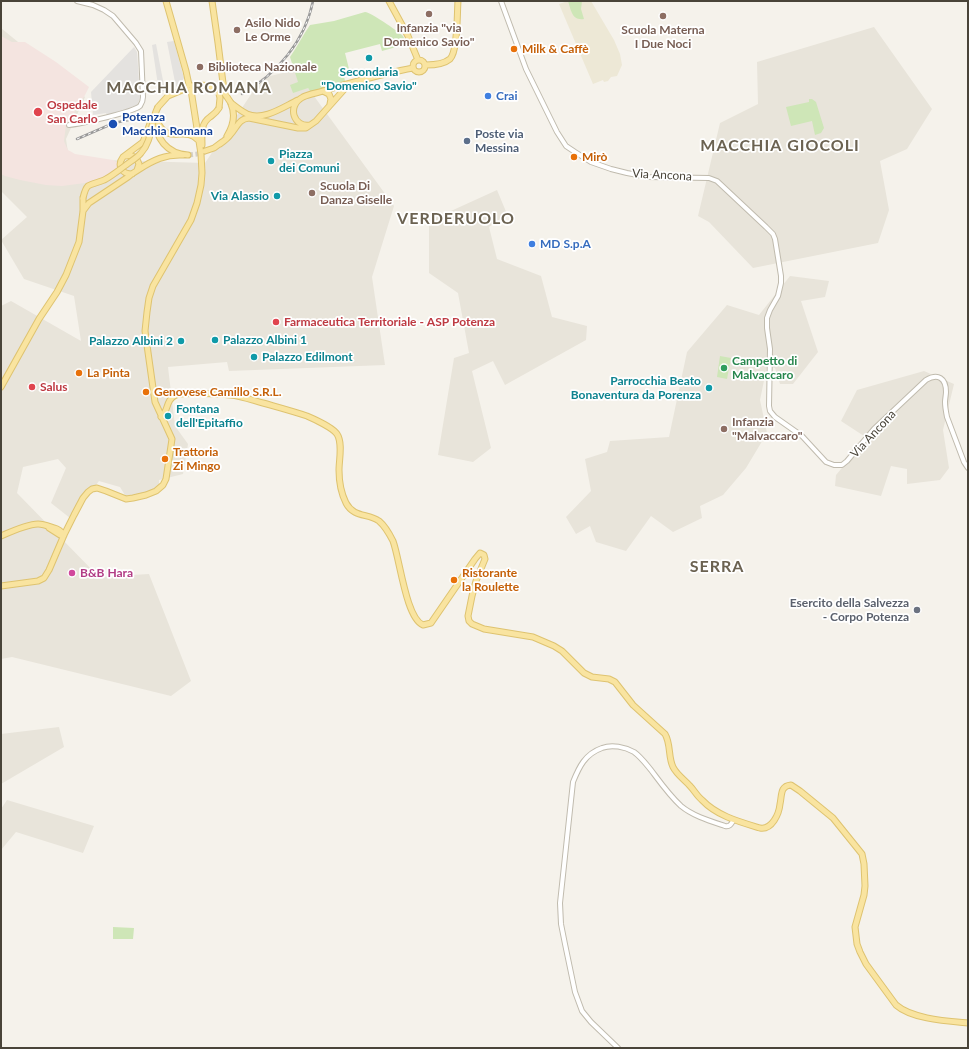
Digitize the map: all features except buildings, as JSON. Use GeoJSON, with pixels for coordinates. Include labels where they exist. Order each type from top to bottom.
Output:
{"type":"FeatureCollection","features":[{"type":"Feature","properties":{"kind":"main road"},"geometry":{"type":"LineString","coordinates":[[166,1],[190,87],[199,141],[203,153]]}},
{"type":"Feature","properties":{"kind":"main road"},"geometry":{"type":"LineString","coordinates":[[212,1],[223,83],[232,103],[237,108],[252,116],[270,113],[305,96],[396,71],[413,68],[415,71],[420,72],[425,69],[426,65]]}},
{"type":"Feature","properties":{"kind":"main road"},"geometry":{"type":"LineString","coordinates":[[389,1],[408,36],[418,60]]}},
{"type":"Feature","properties":{"kind":"main road"},"geometry":{"type":"LineString","coordinates":[[426,65],[445,62],[452,57],[455,47],[458,1]]}},
{"type":"Feature","properties":{"kind":"main road"},"geometry":{"type":"LineString","coordinates":[[413,68],[413,64],[418,60],[424,61],[426,65]]}},
{"type":"Feature","properties":{"kind":"main road"},"geometry":{"type":"LineString","coordinates":[[133,173],[126,173],[121,169],[121,161],[143,142],[158,107],[164,99],[185,83],[186,71]]}},
{"type":"Feature","properties":{"kind":"main road"},"geometry":{"type":"LineString","coordinates":[[203,153],[220,144],[244,119],[249,118],[303,128],[318,119],[349,84]]}},
{"type":"Feature","properties":{"kind":"main road"},"geometry":{"type":"LineString","coordinates":[[172,94],[198,85],[206,85],[216,88],[227,94]]}},
{"type":"Feature","properties":{"kind":"main road"},"geometry":{"type":"LineString","coordinates":[[1,586],[41,580],[44,578],[74,515],[88,492],[97,488],[126,499],[134,498],[156,491],[163,485],[166,479],[172,439],[155,402],[145,331],[147,312],[153,286],[190,220],[197,203],[202,178],[203,124],[214,115],[219,108],[220,98],[216,88]]}},
{"type":"Feature","properties":{"kind":"main road"},"geometry":{"type":"LineString","coordinates":[[323,91],[328,94],[331,100],[330,104]]}},
{"type":"Feature","properties":{"kind":"main road"},"geometry":{"type":"LineString","coordinates":[[299,100],[293,109],[294,116],[302,125],[311,124]]}},
{"type":"Feature","properties":{"kind":"main road"},"geometry":{"type":"LineString","coordinates":[[220,144],[228,134],[233,121],[234,112],[232,103]]}},
{"type":"Feature","properties":{"kind":"main road"},"geometry":{"type":"LineString","coordinates":[[154,115],[157,123],[163,131],[168,134],[190,135],[199,141]]}},
{"type":"Feature","properties":{"kind":"main road"},"geometry":{"type":"LineString","coordinates":[[83,211],[89,204],[151,161],[175,154],[186,155],[172,151],[161,141],[156,131],[154,115]]}},
{"type":"Feature","properties":{"kind":"main road"},"geometry":{"type":"LineString","coordinates":[[1,387],[38,319],[57,292],[66,275],[79,242],[85,191],[88,187],[113,175],[142,152],[149,141],[154,115]]}},
{"type":"Feature","properties":{"kind":"main road"},"geometry":{"type":"LineString","coordinates":[[125,156],[129,155],[138,160],[138,167],[133,173]]}},
{"type":"Feature","properties":{"kind":"main road"},"geometry":{"type":"LineString","coordinates":[[161,417],[164,414],[168,403],[176,395],[231,395],[307,416],[335,431],[340,440],[340,478],[342,492],[346,503],[351,510],[356,513],[380,522],[388,532],[395,548],[411,609],[418,623],[423,625],[430,623],[478,554],[480,553],[485,556],[486,559],[476,581],[468,616],[474,626],[524,635],[544,641],[562,651],[584,674],[592,677],[609,679],[615,682],[633,705],[657,725],[665,734],[668,740],[672,765],[676,772],[691,786],[706,805],[733,821],[764,829],[768,828],[774,821],[779,809],[783,788],[789,785],[794,786],[828,813],[864,858],[864,895],[856,923],[855,934],[860,952],[866,964],[901,1009],[923,1017],[968,1023]]}},
{"type":"Feature","properties":{"kind":"main road"},"geometry":{"type":"LineString","coordinates":[[1,536],[37,524],[44,525],[56,530],[60,535],[64,535]]}},
{"type":"Feature","properties":{"kind":"main road"},"geometry":{"type":"LineString","coordinates":[[56,530],[64,529],[69,526]]}},
{"type":"Feature","properties":{"kind":"main road"},"geometry":{"type":"LineString","coordinates":[[56,530],[59,537],[57,550]]}},
{"type":"Feature","properties":{"kind":"street"},"geometry":{"type":"LineString","coordinates":[[69,125],[139,107],[142,103],[143,97],[140,51],[136,43],[114,16],[93,5],[77,1]]}},
{"type":"Feature","properties":{"kind":"street","name":"Via Ancona"},"geometry":{"type":"LineString","coordinates":[[501,1],[526,69],[557,132],[566,146],[591,162],[627,173],[648,177],[709,178],[718,180],[770,231],[777,244],[781,276],[778,296],[767,318],[769,343],[769,406],[774,417],[802,436],[826,462],[837,466],[844,464],[874,429],[926,380],[937,377],[945,383],[947,418],[964,462],[968,468]]}},
{"type":"Feature","properties":{"kind":"street"},"geometry":{"type":"LineString","coordinates":[[618,1048],[591,1022],[582,1011],[575,992],[561,924],[560,903],[573,788],[578,771],[585,758],[597,750],[611,746],[626,748],[635,753],[641,759],[682,807],[699,816],[725,826],[731,825],[733,821]]}},
{"type":"Feature","properties":{"kind":"shaded area"},"geometry":{"type":"Polygon","coordinates":[[[568,1],[591,1],[614,40],[620,54],[622,65],[617,76],[611,77],[608,81],[604,82],[603,80],[593,84],[559,4],[568,1]]]}},
{"type":"Feature","properties":{"kind":"shaded area"},"geometry":{"type":"Polygon","coordinates":[[[874,27],[932,109],[907,149],[880,161],[889,210],[878,243],[753,268],[709,222],[698,216],[720,123],[758,104],[757,62],[874,27]]]}},
{"type":"Feature","properties":{"kind":"shaded area"},"geometry":{"type":"Polygon","coordinates":[[[1,28],[85,97],[66,139],[69,159],[205,163],[262,78],[295,70],[394,206],[372,277],[385,365],[229,371],[227,362],[168,367],[175,426],[188,444],[183,474],[159,480],[159,491],[128,500],[120,487],[99,481],[70,518],[51,503],[66,468],[58,459],[23,467],[17,493],[99,577],[149,574],[191,681],[171,696],[12,657],[1,659],[1,306],[11,301],[81,341],[74,296],[24,279],[1,240],[27,217],[1,191],[1,28]]]}},
{"type":"Feature","properties":{"kind":"shaded area","name":"Ospedale San Carlo"},"geometry":{"type":"Polygon","coordinates":[[[1,36],[12,42],[25,42],[56,62],[89,87],[71,118],[69,125],[66,125],[64,141],[66,146],[68,150],[75,154],[113,160],[120,164],[121,167],[93,181],[62,186],[46,185],[20,180],[1,174],[1,36]]]}},
{"type":"Feature","properties":{"kind":"shaded area"},"geometry":{"type":"Polygon","coordinates":[[[174,41],[184,78],[176,87],[167,42],[174,41]]]}},
{"type":"Feature","properties":{"kind":"shaded area"},"geometry":{"type":"Polygon","coordinates":[[[156,44],[165,91],[159,92],[152,45],[156,44]]]}},
{"type":"Feature","properties":{"kind":"shaded area"},"geometry":{"type":"Polygon","coordinates":[[[134,47],[137,52],[140,97],[137,105],[107,115],[106,113],[93,115],[91,92],[134,47]]]}},
{"type":"Feature","properties":{"kind":"shaded area"},"geometry":{"type":"Polygon","coordinates":[[[497,190],[507,214],[489,227],[497,259],[541,276],[552,317],[587,326],[586,340],[505,385],[493,361],[472,371],[491,448],[473,462],[438,455],[454,358],[469,353],[458,293],[429,273],[429,221],[497,190]]]}},
{"type":"Feature","properties":{"kind":"shaded area"},"geometry":{"type":"Polygon","coordinates":[[[790,276],[829,281],[825,297],[801,301],[818,352],[793,384],[780,384],[775,368],[767,366],[760,400],[767,433],[746,468],[723,495],[700,506],[702,518],[673,532],[651,516],[626,551],[596,542],[590,526],[576,534],[566,517],[591,491],[585,459],[607,452],[610,441],[669,437],[687,352],[727,305],[759,315],[790,276]]]}},
{"type":"Feature","properties":{"kind":"shaded area"},"geometry":{"type":"Polygon","coordinates":[[[924,371],[954,384],[943,430],[949,468],[940,480],[907,484],[907,469],[891,466],[881,496],[835,486],[836,475],[867,438],[841,421],[857,390],[924,371]]]}},
{"type":"Feature","properties":{"kind":"shaded area"},"geometry":{"type":"Polygon","coordinates":[[[59,727],[64,747],[1,784],[1,734],[59,727]]]}},
{"type":"Feature","properties":{"kind":"shaded area"},"geometry":{"type":"Polygon","coordinates":[[[7,800],[94,826],[83,853],[16,832],[1,850],[1,809],[7,800]]]}},
{"type":"Feature","properties":{"kind":"green space"},"geometry":{"type":"Polygon","coordinates":[[[568,1],[582,1],[581,9],[584,19],[574,17],[568,1]]]}},
{"type":"Feature","properties":{"kind":"green space"},"geometry":{"type":"Polygon","coordinates":[[[365,12],[378,18],[403,36],[407,44],[382,51],[380,44],[345,53],[349,69],[343,71],[345,81],[316,91],[310,91],[308,88],[293,93],[290,85],[298,82],[290,57],[310,25],[334,21],[365,12]]]}},
{"type":"Feature","properties":{"kind":"green space"},"geometry":{"type":"Polygon","coordinates":[[[809,99],[816,102],[824,128],[821,133],[815,135],[812,121],[791,126],[786,107],[809,102],[809,99]]]}},
{"type":"Feature","properties":{"kind":"green space","name":"Campetto di Malvaccaro"},"geometry":{"type":"Polygon","coordinates":[[[720,356],[731,358],[727,379],[717,377],[720,356]]]}},
{"type":"Feature","properties":{"kind":"green space"},"geometry":{"type":"Polygon","coordinates":[[[113,927],[134,928],[133,939],[113,939],[113,927]]]}},
{"type":"Feature","properties":{"kind":"tunnel"},"geometry":{"type":"LineString","coordinates":[[188,155],[205,152]]}},
{"type":"Feature","properties":{"kind":"railway"},"geometry":{"type":"LineString","coordinates":[[242,94],[267,77],[288,55],[303,30],[313,1]]}},
{"type":"Feature","properties":{"kind":"railway"},"geometry":{"type":"LineString","coordinates":[[77,139],[114,123],[152,115]]}},
{"type":"Feature","properties":{"kind":"place","name":"Infanzia \"via Domenico Savio\""},"geometry":{"type":"Point","coordinates":[429,14]}},
{"type":"Feature","properties":{"kind":"place","name":"Scuola Materna I Due Noci"},"geometry":{"type":"Point","coordinates":[663,16]}},
{"type":"Feature","properties":{"kind":"place","name":"Asilo Nido Le Orme"},"geometry":{"type":"Point","coordinates":[237,30]}},
{"type":"Feature","properties":{"kind":"place","name":"Milk & Caffè"},"geometry":{"type":"Point","coordinates":[514,49]}},
{"type":"Feature","properties":{"kind":"place","name":"Secondaria \"Domenico Savio\""},"geometry":{"type":"Point","coordinates":[369,58]}},
{"type":"Feature","properties":{"kind":"place","name":"Biblioteca Nazionale"},"geometry":{"type":"Point","coordinates":[200,67]}},
{"type":"Feature","properties":{"kind":"place","name":"Crai"},"geometry":{"type":"Point","coordinates":[488,96]}},
{"type":"Feature","properties":{"kind":"place","name":"Ospedale San Carlo"},"geometry":{"type":"Point","coordinates":[38,112]}},
{"type":"Feature","properties":{"kind":"place","name":"Potenza Macchia Romana"},"geometry":{"type":"Point","coordinates":[113,124]}},
{"type":"Feature","properties":{"kind":"place","name":"Poste via Messina"},"geometry":{"type":"Point","coordinates":[467,141]}},
{"type":"Feature","properties":{"kind":"place","name":"Mirò"},"geometry":{"type":"Point","coordinates":[574,157]}},
{"type":"Feature","properties":{"kind":"place","name":"Piazza dei Comuni"},"geometry":{"type":"Point","coordinates":[271,161]}},
{"type":"Feature","properties":{"kind":"place","name":"Scuola Di Danza Giselle"},"geometry":{"type":"Point","coordinates":[312,193]}},
{"type":"Feature","properties":{"kind":"place","name":"Via Alassio"},"geometry":{"type":"Point","coordinates":[277,196]}},
{"type":"Feature","properties":{"kind":"place","name":"MD S.p.A"},"geometry":{"type":"Point","coordinates":[532,244]}},
{"type":"Feature","properties":{"kind":"place","name":"Farmaceutica Territoriale - ASP Potenza"},"geometry":{"type":"Point","coordinates":[276,322]}},
{"type":"Feature","properties":{"kind":"place","name":"Palazzo Albini 1"},"geometry":{"type":"Point","coordinates":[215,340]}},
{"type":"Feature","properties":{"kind":"place","name":"Palazzo Albini 2"},"geometry":{"type":"Point","coordinates":[181,341]}},
{"type":"Feature","properties":{"kind":"place","name":"Palazzo Edilmont"},"geometry":{"type":"Point","coordinates":[254,357]}},
{"type":"Feature","properties":{"kind":"place","name":"Campetto di Malvaccaro"},"geometry":{"type":"Point","coordinates":[724,368]}},
{"type":"Feature","properties":{"kind":"place","name":"La Pinta"},"geometry":{"type":"Point","coordinates":[79,373]}},
{"type":"Feature","properties":{"kind":"place","name":"Salus"},"geometry":{"type":"Point","coordinates":[32,387]}},
{"type":"Feature","properties":{"kind":"place","name":"Parrocchia Beato Bonaventura da Porenza"},"geometry":{"type":"Point","coordinates":[709,388]}},
{"type":"Feature","properties":{"kind":"place","name":"Genovese Camillo S.R.L."},"geometry":{"type":"Point","coordinates":[146,392]}},
{"type":"Feature","properties":{"kind":"place","name":"Fontana dell'Epitaffio"},"geometry":{"type":"Point","coordinates":[168,416]}},
{"type":"Feature","properties":{"kind":"place","name":"Infanzia \"Malvaccaro\""},"geometry":{"type":"Point","coordinates":[724,429]}},
{"type":"Feature","properties":{"kind":"place","name":"Trattoria Zi Mingo"},"geometry":{"type":"Point","coordinates":[165,459]}},
{"type":"Feature","properties":{"kind":"place","name":"B&B Hara"},"geometry":{"type":"Point","coordinates":[72,573]}},
{"type":"Feature","properties":{"kind":"place","name":"Ristorante la Roulette"},"geometry":{"type":"Point","coordinates":[454,580]}},
{"type":"Feature","properties":{"kind":"place","name":"Esercito della Salvezza - Corpo Potenza"},"geometry":{"type":"Point","coordinates":[917,610]}},
{"type":"Feature","properties":{"kind":"district","name":"MACCHIA ROMANA"},"geometry":{"type":"Point","coordinates":[189,88]}},
{"type":"Feature","properties":{"kind":"district","name":"MACCHIA GIOCOLI"},"geometry":{"type":"Point","coordinates":[780,146]}},
{"type":"Feature","properties":{"kind":"district","name":"VERDERUOLO"},"geometry":{"type":"Point","coordinates":[456,219]}},
{"type":"Feature","properties":{"kind":"district","name":"SERRA"},"geometry":{"type":"Point","coordinates":[717,567]}}]}
